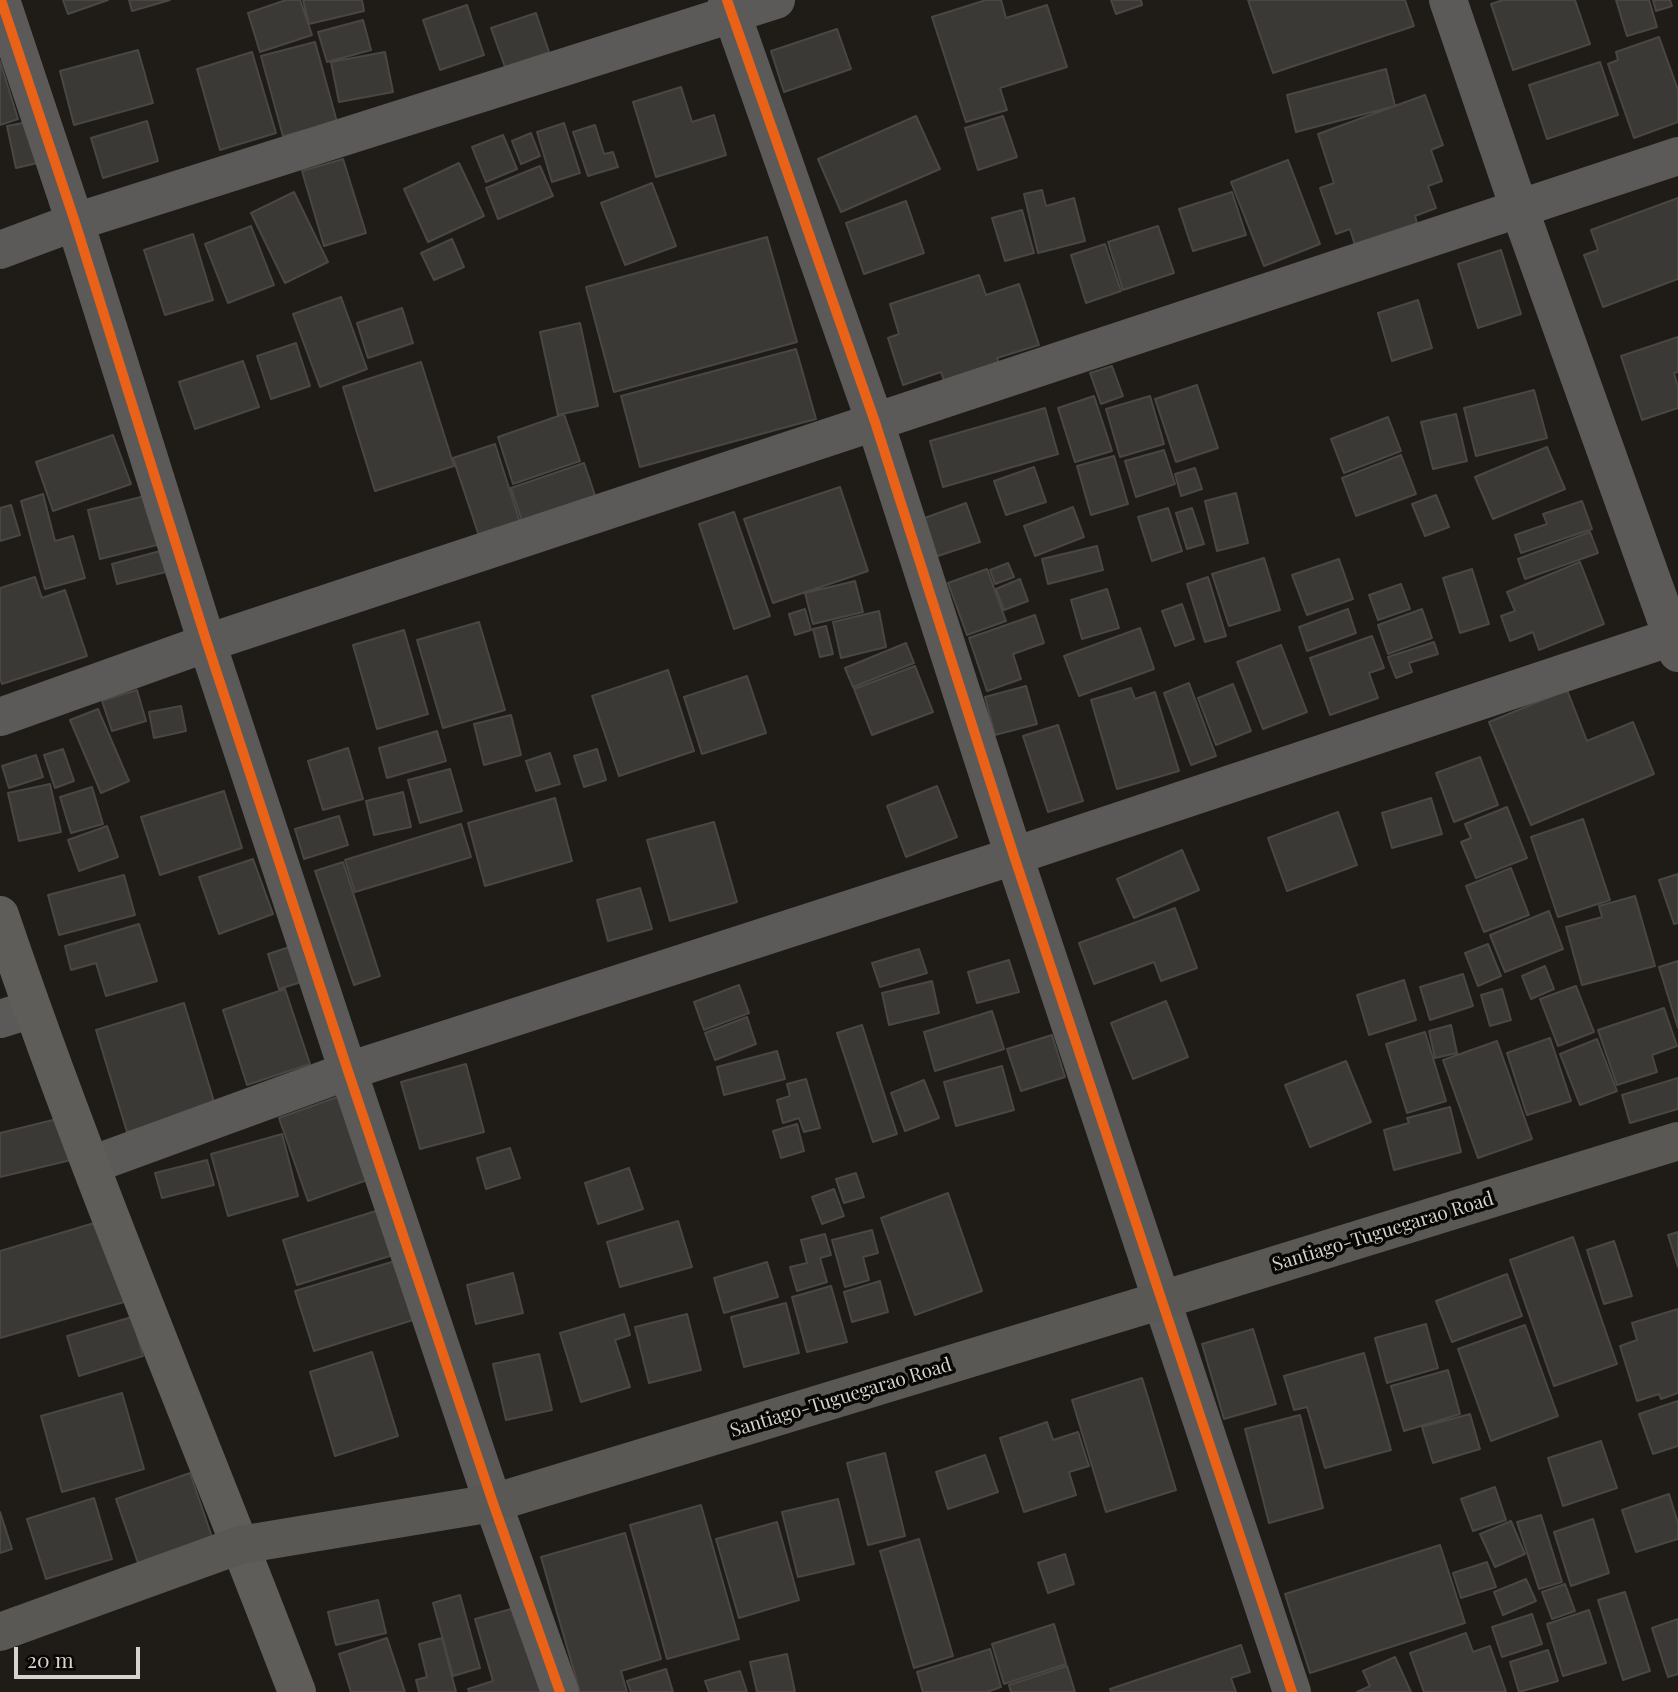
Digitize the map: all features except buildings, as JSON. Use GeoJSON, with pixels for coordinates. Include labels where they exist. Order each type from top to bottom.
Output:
{"type":"FeatureCollection","features":[{"type":"Feature","properties":{"kind":"highway","name":"Santiago-Tuguegarao Road"},"geometry":{"type":"LineString","coordinates":[[0,1632],[240,1545],[494,1503],[1678,1140]]}},
{"type":"Feature","properties":{"kind":"main road"},"geometry":{"type":"LineString","coordinates":[[0,915],[16,1014],[91,1165],[297,1692]]}},
{"type":"Feature","properties":{"kind":"street"},"geometry":{"type":"LineString","coordinates":[[1,0],[75,222],[207,643],[348,1070],[560,1692]]}},
{"type":"Feature","properties":{"kind":"street"},"geometry":{"type":"LineString","coordinates":[[0,250],[75,222],[730,7],[776,0]]}},
{"type":"Feature","properties":{"kind":"street"},"geometry":{"type":"LineString","coordinates":[[91,1165],[348,1070],[1676,642],[1519,208],[1448,0]]}},
{"type":"Feature","properties":{"kind":"street"},"geometry":{"type":"LineString","coordinates":[[730,7],[875,422],[1014,856],[1162,1300],[1283,1690]]}},
{"type":"Feature","properties":{"kind":"street"},"geometry":{"type":"LineString","coordinates":[[0,717],[207,643],[1678,156]]}},
{"type":"Feature","properties":{"kind":"cycle path"},"geometry":{"type":"LineString","coordinates":[[1,0],[75,222],[207,643],[348,1071],[493,1503],[560,1692]]}},
{"type":"Feature","properties":{"kind":"cycle path"},"geometry":{"type":"LineString","coordinates":[[727,0],[875,422],[1014,856],[1292,1692]]}}]}
